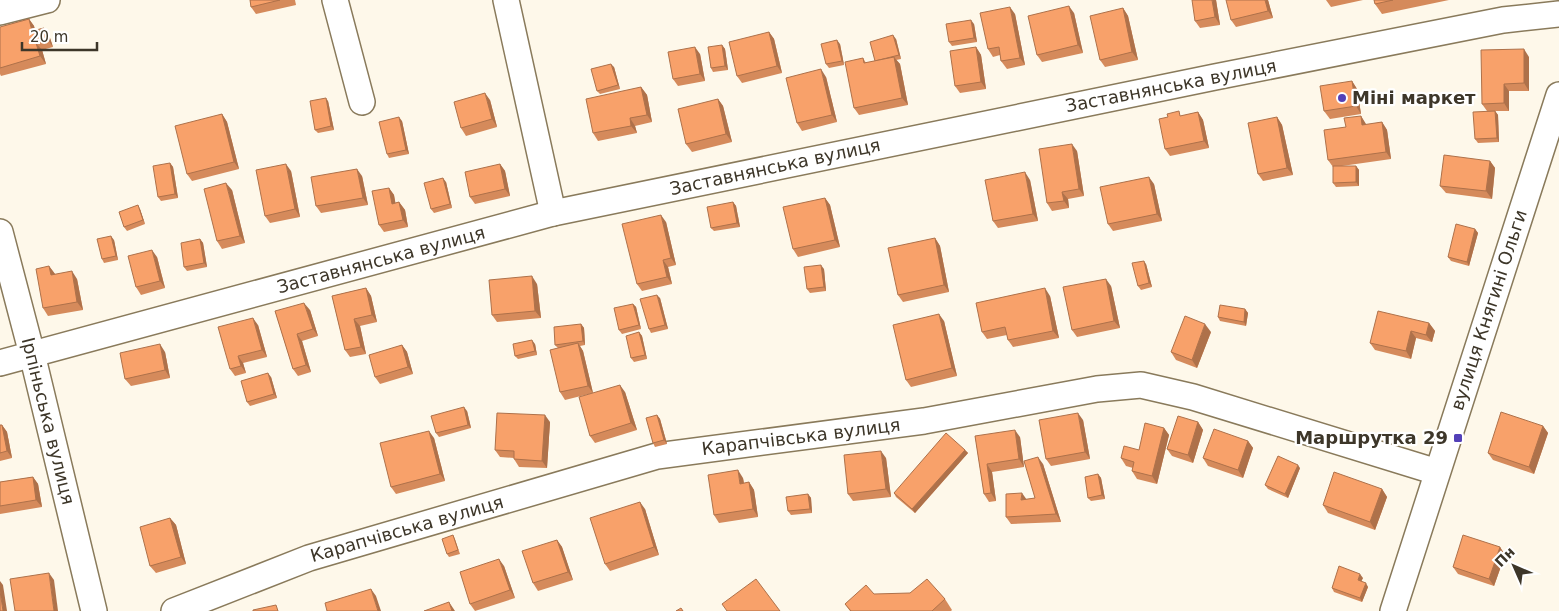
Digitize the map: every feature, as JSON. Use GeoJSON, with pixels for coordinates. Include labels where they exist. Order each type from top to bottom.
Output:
{"type":"FeatureCollection","features":[{"type":"Feature","properties":{"kind":"street"},"geometry":{"type":"LineString","coordinates":[[0,12],[47,0]]}},
{"type":"Feature","properties":{"kind":"street"},"geometry":{"type":"LineString","coordinates":[[335,0],[362,102]]}},
{"type":"Feature","properties":{"kind":"street"},"geometry":{"type":"LineString","coordinates":[[506,0],[553,213]]}},
{"type":"Feature","properties":{"kind":"street","name":"Заставнянська вулиця"},"geometry":{"type":"LineString","coordinates":[[0,363],[553,213],[1215,77],[1501,10],[1559,14]]}},
{"type":"Feature","properties":{"kind":"street","name":"вулиця Княгині Ольги"},"geometry":{"type":"LineString","coordinates":[[1393,611],[1559,96]]}},
{"type":"Feature","properties":{"kind":"street","name":"Ірпіньська вулиця"},"geometry":{"type":"LineString","coordinates":[[0,232],[32,354],[94,611]]}},
{"type":"Feature","properties":{"kind":"street","name":"Карапчівська вулиця"},"geometry":{"type":"LineString","coordinates":[[174,611],[308,558],[657,456],[924,421],[1097,389],[1141,385],[1193,397],[1437,472]]}},
{"type":"Feature","properties":{"kind":"building"},"geometry":{"type":"Polygon","coordinates":[[[250,0],[280,0],[251,7],[250,0]]]}},
{"type":"Feature","properties":{"kind":"building"},"geometry":{"type":"Polygon","coordinates":[[[1192,0],[1212,0],[1215,17],[1195,21],[1192,0]]]}},
{"type":"Feature","properties":{"kind":"building"},"geometry":{"type":"Polygon","coordinates":[[[1226,0],[1265,0],[1268,11],[1231,20],[1226,0]]]}},
{"type":"Feature","properties":{"kind":"building"},"geometry":{"type":"Polygon","coordinates":[[[1374,0],[1393,0],[1375,4],[1374,0]]]}},
{"type":"Feature","properties":{"kind":"building"},"geometry":{"type":"Polygon","coordinates":[[[1069,6],[1078,45],[1037,55],[1028,16],[1069,6]]]}},
{"type":"Feature","properties":{"kind":"building"},"geometry":{"type":"Polygon","coordinates":[[[1010,7],[1020,58],[1001,61],[999,47],[988,49],[980,13],[1010,7]]]}},
{"type":"Feature","properties":{"kind":"building"},"geometry":{"type":"Polygon","coordinates":[[[1123,8],[1132,52],[1100,60],[1090,16],[1123,8]]]}},
{"type":"Feature","properties":{"kind":"building"},"geometry":{"type":"Polygon","coordinates":[[[29,19],[32,31],[44,28],[48,40],[36,43],[40,56],[0,68],[0,27],[29,19]]]}},
{"type":"Feature","properties":{"kind":"building"},"geometry":{"type":"Polygon","coordinates":[[[971,20],[974,38],[949,42],[946,24],[971,20]]]}},
{"type":"Feature","properties":{"kind":"building"},"geometry":{"type":"Polygon","coordinates":[[[769,32],[777,66],[737,76],[729,42],[769,32]]]}},
{"type":"Feature","properties":{"kind":"building"},"geometry":{"type":"Polygon","coordinates":[[[893,35],[899,55],[875,61],[870,42],[893,35]]]}},
{"type":"Feature","properties":{"kind":"building"},"geometry":{"type":"Polygon","coordinates":[[[837,40],[842,61],[826,64],[821,44],[837,40]]]}},
{"type":"Feature","properties":{"kind":"building"},"geometry":{"type":"Polygon","coordinates":[[[722,45],[725,66],[711,68],[708,47],[722,45]]]}},
{"type":"Feature","properties":{"kind":"building"},"geometry":{"type":"Polygon","coordinates":[[[695,47],[700,74],[673,79],[668,52],[695,47]]]}},
{"type":"Feature","properties":{"kind":"building"},"geometry":{"type":"Polygon","coordinates":[[[976,47],[981,82],[955,86],[950,51],[976,47]]]}},
{"type":"Feature","properties":{"kind":"building"},"geometry":{"type":"Polygon","coordinates":[[[1524,49],[1524,83],[1504,84],[1504,103],[1482,104],[1481,50],[1524,49]]]}},
{"type":"Feature","properties":{"kind":"building"},"geometry":{"type":"Polygon","coordinates":[[[894,57],[902,98],[854,108],[845,62],[863,58],[864,63],[894,57]]]}},
{"type":"Feature","properties":{"kind":"building"},"geometry":{"type":"Polygon","coordinates":[[[611,64],[618,85],[597,91],[591,69],[611,64]]]}},
{"type":"Feature","properties":{"kind":"building"},"geometry":{"type":"Polygon","coordinates":[[[821,69],[832,115],[797,123],[786,78],[821,69]]]}},
{"type":"Feature","properties":{"kind":"building"},"geometry":{"type":"Polygon","coordinates":[[[1352,81],[1356,106],[1324,111],[1320,86],[1352,81]]]}},
{"type":"Feature","properties":{"kind":"building"},"geometry":{"type":"Polygon","coordinates":[[[641,87],[647,115],[630,118],[631,126],[593,133],[586,99],[641,87]]]}},
{"type":"Feature","properties":{"kind":"building"},"geometry":{"type":"Polygon","coordinates":[[[485,93],[492,119],[461,128],[454,102],[485,93]]]}},
{"type":"Feature","properties":{"kind":"building"},"geometry":{"type":"Polygon","coordinates":[[[326,98],[331,126],[315,130],[310,101],[326,98]]]}},
{"type":"Feature","properties":{"kind":"building"},"geometry":{"type":"Polygon","coordinates":[[[718,99],[726,134],[686,144],[678,109],[718,99]]]}},
{"type":"Feature","properties":{"kind":"building"},"geometry":{"type":"Polygon","coordinates":[[[1179,111],[1180,116],[1198,112],[1204,141],[1165,149],[1159,119],[1168,117],[1167,114],[1179,111]]]}},
{"type":"Feature","properties":{"kind":"building"},"geometry":{"type":"Polygon","coordinates":[[[1495,111],[1497,138],[1475,139],[1473,112],[1495,111]]]}},
{"type":"Feature","properties":{"kind":"building"},"geometry":{"type":"Polygon","coordinates":[[[222,114],[234,162],[187,174],[175,126],[222,114]]]}},
{"type":"Feature","properties":{"kind":"building"},"geometry":{"type":"Polygon","coordinates":[[[1361,116],[1362,125],[1382,122],[1386,152],[1328,160],[1324,130],[1346,127],[1344,118],[1361,116]]]}},
{"type":"Feature","properties":{"kind":"building"},"geometry":{"type":"Polygon","coordinates":[[[399,117],[406,150],[387,154],[379,122],[399,117]]]}},
{"type":"Feature","properties":{"kind":"building"},"geometry":{"type":"Polygon","coordinates":[[[1277,117],[1287,168],[1258,174],[1248,123],[1277,117]]]}},
{"type":"Feature","properties":{"kind":"building"},"geometry":{"type":"Polygon","coordinates":[[[1072,144],[1079,189],[1062,192],[1064,201],[1047,203],[1039,149],[1072,144]]]}},
{"type":"Feature","properties":{"kind":"building"},"geometry":{"type":"Polygon","coordinates":[[[1444,155],[1490,161],[1486,191],[1440,186],[1444,155]]]}},
{"type":"Feature","properties":{"kind":"building"},"geometry":{"type":"Polygon","coordinates":[[[170,163],[175,194],[158,197],[153,166],[170,163]]]}},
{"type":"Feature","properties":{"kind":"building"},"geometry":{"type":"Polygon","coordinates":[[[286,164],[295,209],[265,216],[256,170],[286,164]]]}},
{"type":"Feature","properties":{"kind":"building"},"geometry":{"type":"Polygon","coordinates":[[[500,164],[505,189],[470,197],[465,172],[500,164]]]}},
{"type":"Feature","properties":{"kind":"building"},"geometry":{"type":"Polygon","coordinates":[[[1333,166],[1356,166],[1356,182],[1333,183],[1333,166]]]}},
{"type":"Feature","properties":{"kind":"building"},"geometry":{"type":"Polygon","coordinates":[[[357,169],[363,198],[316,206],[311,177],[357,169]]]}},
{"type":"Feature","properties":{"kind":"building"},"geometry":{"type":"Polygon","coordinates":[[[1025,172],[1033,214],[993,221],[985,180],[1025,172]]]}},
{"type":"Feature","properties":{"kind":"building"},"geometry":{"type":"Polygon","coordinates":[[[1149,177],[1157,214],[1108,224],[1100,187],[1149,177]]]}},
{"type":"Feature","properties":{"kind":"building"},"geometry":{"type":"Polygon","coordinates":[[[443,178],[450,204],[431,209],[424,183],[443,178]]]}},
{"type":"Feature","properties":{"kind":"building"},"geometry":{"type":"Polygon","coordinates":[[[226,183],[240,236],[217,241],[204,189],[226,183]]]}},
{"type":"Feature","properties":{"kind":"building"},"geometry":{"type":"Polygon","coordinates":[[[389,188],[392,204],[399,202],[403,220],[379,225],[372,191],[389,188]]]}},
{"type":"Feature","properties":{"kind":"building"},"geometry":{"type":"Polygon","coordinates":[[[825,198],[835,240],[793,249],[783,207],[825,198]]]}},
{"type":"Feature","properties":{"kind":"building"},"geometry":{"type":"Polygon","coordinates":[[[733,202],[737,223],[711,228],[707,207],[733,202]]]}},
{"type":"Feature","properties":{"kind":"building"},"geometry":{"type":"Polygon","coordinates":[[[138,205],[143,220],[124,227],[119,212],[138,205]]]}},
{"type":"Feature","properties":{"kind":"building"},"geometry":{"type":"Polygon","coordinates":[[[661,215],[671,258],[663,260],[667,277],[637,284],[622,224],[661,215]]]}},
{"type":"Feature","properties":{"kind":"building"},"geometry":{"type":"Polygon","coordinates":[[[1456,224],[1475,229],[1467,262],[1448,257],[1456,224]]]}},
{"type":"Feature","properties":{"kind":"building"},"geometry":{"type":"Polygon","coordinates":[[[111,236],[116,256],[102,259],[97,239],[111,236]]]}},
{"type":"Feature","properties":{"kind":"building"},"geometry":{"type":"Polygon","coordinates":[[[935,238],[944,285],[898,295],[888,248],[935,238]]]}},
{"type":"Feature","properties":{"kind":"building"},"geometry":{"type":"Polygon","coordinates":[[[200,239],[204,263],[184,267],[181,243],[200,239]]]}},
{"type":"Feature","properties":{"kind":"building"},"geometry":{"type":"Polygon","coordinates":[[[152,250],[160,281],[136,287],[128,256],[152,250]]]}},
{"type":"Feature","properties":{"kind":"building"},"geometry":{"type":"Polygon","coordinates":[[[1144,261],[1149,283],[1138,286],[1132,263],[1144,261]]]}},
{"type":"Feature","properties":{"kind":"building"},"geometry":{"type":"Polygon","coordinates":[[[821,265],[824,287],[807,289],[804,267],[821,265]]]}},
{"type":"Feature","properties":{"kind":"building"},"geometry":{"type":"Polygon","coordinates":[[[49,266],[51,275],[72,271],[77,302],[43,308],[36,269],[49,266]]]}},
{"type":"Feature","properties":{"kind":"building"},"geometry":{"type":"Polygon","coordinates":[[[532,276],[535,311],[492,315],[489,280],[532,276]]]}},
{"type":"Feature","properties":{"kind":"building"},"geometry":{"type":"Polygon","coordinates":[[[1106,279],[1114,321],[1072,330],[1063,287],[1106,279]]]}},
{"type":"Feature","properties":{"kind":"building"},"geometry":{"type":"Polygon","coordinates":[[[366,288],[372,315],[354,319],[361,347],[345,350],[332,296],[366,288]]]}},
{"type":"Feature","properties":{"kind":"building"},"geometry":{"type":"Polygon","coordinates":[[[1045,288],[1053,331],[1008,340],[1005,327],[982,332],[976,303],[1045,288]]]}},
{"type":"Feature","properties":{"kind":"building"},"geometry":{"type":"Polygon","coordinates":[[[657,295],[665,325],[649,329],[640,299],[657,295]]]}},
{"type":"Feature","properties":{"kind":"building"},"geometry":{"type":"Polygon","coordinates":[[[304,303],[313,329],[297,334],[306,365],[293,369],[275,311],[304,303]]]}},
{"type":"Feature","properties":{"kind":"building"},"geometry":{"type":"Polygon","coordinates":[[[633,304],[639,325],[619,330],[614,308],[633,304]]]}},
{"type":"Feature","properties":{"kind":"building"},"geometry":{"type":"Polygon","coordinates":[[[1220,305],[1245,309],[1244,322],[1218,317],[1220,305]]]}},
{"type":"Feature","properties":{"kind":"building"},"geometry":{"type":"Polygon","coordinates":[[[1378,311],[1429,323],[1426,335],[1411,331],[1406,351],[1370,343],[1378,311]]]}},
{"type":"Feature","properties":{"kind":"building"},"geometry":{"type":"Polygon","coordinates":[[[939,314],[952,368],[906,380],[893,325],[939,314]]]}},
{"type":"Feature","properties":{"kind":"building"},"geometry":{"type":"Polygon","coordinates":[[[1185,316],[1205,324],[1192,360],[1171,352],[1185,316]]]}},
{"type":"Feature","properties":{"kind":"building"},"geometry":{"type":"Polygon","coordinates":[[[253,318],[262,350],[238,356],[241,366],[230,369],[218,327],[253,318]]]}},
{"type":"Feature","properties":{"kind":"building"},"geometry":{"type":"Polygon","coordinates":[[[581,324],[583,341],[555,345],[554,327],[581,324]]]}},
{"type":"Feature","properties":{"kind":"building"},"geometry":{"type":"Polygon","coordinates":[[[639,332],[645,355],[631,358],[626,336],[639,332]]]}},
{"type":"Feature","properties":{"kind":"building"},"geometry":{"type":"Polygon","coordinates":[[[532,340],[535,351],[515,356],[513,344],[532,340]]]}},
{"type":"Feature","properties":{"kind":"building"},"geometry":{"type":"Polygon","coordinates":[[[578,343],[588,386],[560,392],[550,350],[578,343]]]}},
{"type":"Feature","properties":{"kind":"building"},"geometry":{"type":"Polygon","coordinates":[[[160,344],[165,370],[125,379],[120,353],[160,344]]]}},
{"type":"Feature","properties":{"kind":"building"},"geometry":{"type":"Polygon","coordinates":[[[402,345],[408,367],[375,377],[369,355],[402,345]]]}},
{"type":"Feature","properties":{"kind":"building"},"geometry":{"type":"Polygon","coordinates":[[[268,373],[274,394],[247,402],[241,381],[268,373]]]}},
{"type":"Feature","properties":{"kind":"building"},"geometry":{"type":"Polygon","coordinates":[[[620,385],[631,423],[590,436],[579,397],[620,385]]]}},
{"type":"Feature","properties":{"kind":"building"},"geometry":{"type":"Polygon","coordinates":[[[464,407],[468,425],[436,433],[431,416],[464,407]]]}},
{"type":"Feature","properties":{"kind":"building"},"geometry":{"type":"Polygon","coordinates":[[[1501,412],[1543,426],[1529,467],[1488,453],[1501,412]]]}},
{"type":"Feature","properties":{"kind":"building"},"geometry":{"type":"Polygon","coordinates":[[[497,413],[545,415],[542,461],[514,459],[514,451],[495,450],[497,413]]]}},
{"type":"Feature","properties":{"kind":"building"},"geometry":{"type":"Polygon","coordinates":[[[1078,413],[1085,452],[1046,459],[1039,420],[1078,413]]]}},
{"type":"Feature","properties":{"kind":"building"},"geometry":{"type":"Polygon","coordinates":[[[657,415],[664,440],[653,443],[646,418],[657,415]]]}},
{"type":"Feature","properties":{"kind":"building"},"geometry":{"type":"Polygon","coordinates":[[[1178,416],[1198,422],[1188,455],[1167,449],[1178,416]]]}},
{"type":"Feature","properties":{"kind":"building"},"geometry":{"type":"Polygon","coordinates":[[[1145,423],[1164,428],[1152,476],[1132,471],[1134,462],[1121,458],[1124,446],[1139,450],[1145,423]]]}},
{"type":"Feature","properties":{"kind":"building"},"geometry":{"type":"Polygon","coordinates":[[[0,425],[2,425],[7,451],[0,453],[0,425]]]}},
{"type":"Feature","properties":{"kind":"building"},"geometry":{"type":"Polygon","coordinates":[[[1214,429],[1248,441],[1238,470],[1203,458],[1214,429]]]}},
{"type":"Feature","properties":{"kind":"building"},"geometry":{"type":"Polygon","coordinates":[[[1015,430],[1019,459],[987,464],[991,493],[984,494],[975,436],[1015,430]]]}},
{"type":"Feature","properties":{"kind":"building"},"geometry":{"type":"Polygon","coordinates":[[[429,431],[440,474],[391,487],[380,443],[429,431]]]}},
{"type":"Feature","properties":{"kind":"building"},"geometry":{"type":"Polygon","coordinates":[[[946,433],[965,450],[912,509],[894,493],[946,433]]]}},
{"type":"Feature","properties":{"kind":"building"},"geometry":{"type":"Polygon","coordinates":[[[881,451],[886,489],[848,494],[844,455],[881,451]]]}},
{"type":"Feature","properties":{"kind":"building"},"geometry":{"type":"Polygon","coordinates":[[[1278,456],[1298,465],[1285,494],[1265,485],[1278,456]]]}},
{"type":"Feature","properties":{"kind":"building"},"geometry":{"type":"Polygon","coordinates":[[[1038,457],[1056,514],[1006,517],[1006,494],[1022,493],[1021,500],[1035,498],[1024,461],[1038,457]]]}},
{"type":"Feature","properties":{"kind":"building"},"geometry":{"type":"Polygon","coordinates":[[[738,470],[740,484],[749,482],[753,509],[714,515],[708,475],[738,470]]]}},
{"type":"Feature","properties":{"kind":"building"},"geometry":{"type":"Polygon","coordinates":[[[1334,472],[1382,489],[1370,522],[1323,505],[1334,472]]]}},
{"type":"Feature","properties":{"kind":"building"},"geometry":{"type":"Polygon","coordinates":[[[1098,474],[1102,495],[1088,498],[1085,477],[1098,474]]]}},
{"type":"Feature","properties":{"kind":"building"},"geometry":{"type":"Polygon","coordinates":[[[33,477],[36,500],[0,506],[0,482],[33,477]]]}},
{"type":"Feature","properties":{"kind":"building"},"geometry":{"type":"Polygon","coordinates":[[[808,494],[810,509],[788,511],[786,497],[808,494]]]}},
{"type":"Feature","properties":{"kind":"building"},"geometry":{"type":"Polygon","coordinates":[[[640,502],[654,547],[605,564],[590,518],[640,502]]]}},
{"type":"Feature","properties":{"kind":"building"},"geometry":{"type":"Polygon","coordinates":[[[170,518],[181,557],[150,566],[140,527],[170,518]]]}},
{"type":"Feature","properties":{"kind":"building"},"geometry":{"type":"Polygon","coordinates":[[[453,535],[458,550],[447,554],[442,539],[453,535]]]}},
{"type":"Feature","properties":{"kind":"building"},"geometry":{"type":"Polygon","coordinates":[[[1463,535],[1500,547],[1489,579],[1453,567],[1463,535]]]}},
{"type":"Feature","properties":{"kind":"building"},"geometry":{"type":"Polygon","coordinates":[[[557,540],[568,572],[533,583],[522,551],[557,540]]]}},
{"type":"Feature","properties":{"kind":"building"},"geometry":{"type":"Polygon","coordinates":[[[499,559],[510,590],[470,604],[460,572],[499,559]]]}},
{"type":"Feature","properties":{"kind":"building"},"geometry":{"type":"Polygon","coordinates":[[[1339,566],[1360,574],[1358,580],[1366,583],[1360,598],[1332,588],[1339,566]]]}},
{"type":"Feature","properties":{"kind":"building"},"geometry":{"type":"Polygon","coordinates":[[[49,573],[54,611],[15,611],[10,579],[49,573]]]}},
{"type":"Feature","properties":{"kind":"building"},"geometry":{"type":"Polygon","coordinates":[[[756,579],[780,611],[727,611],[722,604],[756,579]]]}},
{"type":"Feature","properties":{"kind":"building"},"geometry":{"type":"Polygon","coordinates":[[[927,579],[945,599],[932,611],[851,611],[845,604],[866,585],[874,594],[910,593],[927,579]]]}},
{"type":"Feature","properties":{"kind":"building"},"geometry":{"type":"Polygon","coordinates":[[[371,589],[378,611],[327,611],[325,603],[371,589]]]}},
{"type":"Feature","properties":{"kind":"building"},"geometry":{"type":"Polygon","coordinates":[[[0,591],[3,611],[0,611],[0,591]]]}},
{"type":"Feature","properties":{"kind":"building"},"geometry":{"type":"Polygon","coordinates":[[[449,602],[452,611],[424,611],[449,602]]]}},
{"type":"Feature","properties":{"kind":"building"},"geometry":{"type":"Polygon","coordinates":[[[276,605],[278,611],[253,611],[253,610],[276,605]]]}},
{"type":"Feature","properties":{"kind":"place","name":"Міні маркет"},"geometry":{"type":"Point","coordinates":[1342,98]}},
{"type":"Feature","properties":{"kind":"place","name":"Маршрутка 29"},"geometry":{"type":"Point","coordinates":[1458,438]}}]}
